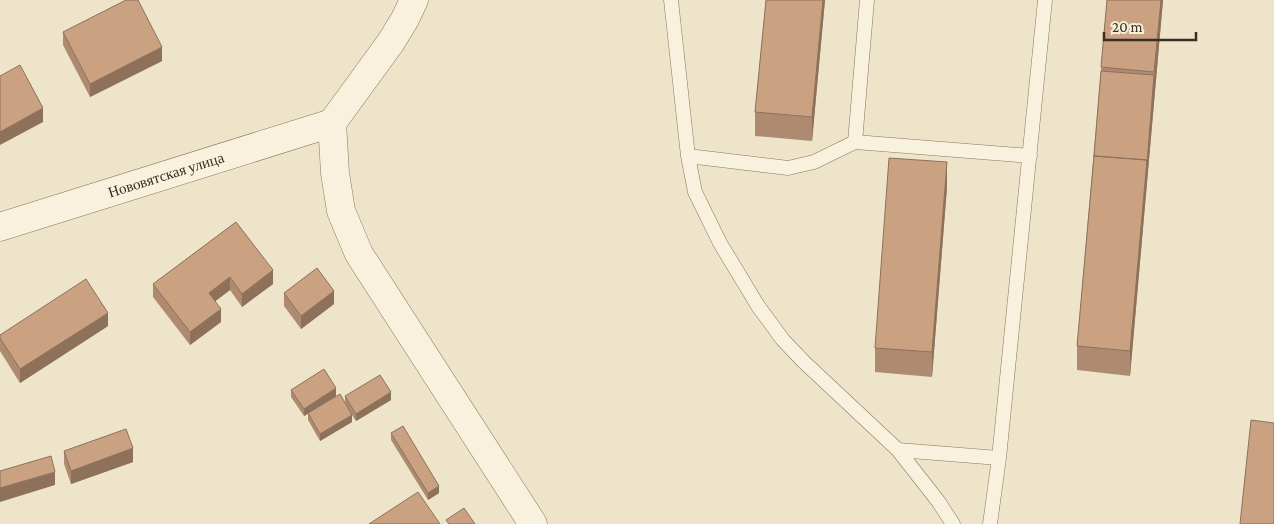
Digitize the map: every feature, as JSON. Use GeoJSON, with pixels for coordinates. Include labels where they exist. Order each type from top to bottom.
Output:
{"type":"FeatureCollection","features":[{"type":"Feature","properties":{"kind":"street"},"geometry":{"type":"LineString","coordinates":[[414,6],[392,42],[332,123],[335,173],[341,210],[359,254],[532,524]]}},
{"type":"Feature","properties":{"kind":"street","name":"Нововятская улица"},"geometry":{"type":"LineString","coordinates":[[0,227],[332,123]]}},
{"type":"Feature","properties":{"kind":"lane"},"geometry":{"type":"LineString","coordinates":[[671,0],[688,156],[695,192],[720,243],[758,306],[783,340],[898,450],[938,501],[953,524]]}},
{"type":"Feature","properties":{"kind":"lane"},"geometry":{"type":"LineString","coordinates":[[855,142],[867,0]]}},
{"type":"Feature","properties":{"kind":"lane"},"geometry":{"type":"LineString","coordinates":[[990,524],[999,458],[1046,0]]}},
{"type":"Feature","properties":{"kind":"lane"},"geometry":{"type":"LineString","coordinates":[[688,156],[788,168],[814,162],[855,142],[1030,156]]}},
{"type":"Feature","properties":{"kind":"lane"},"geometry":{"type":"LineString","coordinates":[[898,450],[999,458]]}},
{"type":"Feature","properties":{"kind":"building"},"geometry":{"type":"Polygon","coordinates":[[[126,0],[138,0],[162,47],[90,84],[63,32],[126,0]]]}},
{"type":"Feature","properties":{"kind":"building"},"geometry":{"type":"Polygon","coordinates":[[[766,0],[823,0],[812,117],[755,112],[766,0]]]}},
{"type":"Feature","properties":{"kind":"building"},"geometry":{"type":"Polygon","coordinates":[[[1107,0],[1161,0],[1154,72],[1101,67],[1107,0]]]}},
{"type":"Feature","properties":{"kind":"building"},"geometry":{"type":"Polygon","coordinates":[[[20,65],[43,108],[0,132],[0,76],[20,65]]]}},
{"type":"Feature","properties":{"kind":"building"},"geometry":{"type":"Polygon","coordinates":[[[1101,71],[1154,75],[1147,164],[1147,160],[1094,156],[1101,71]]]}},
{"type":"Feature","properties":{"kind":"building"},"geometry":{"type":"Polygon","coordinates":[[[1094,156],[1147,160],[1130,351],[1077,346],[1094,156]]]}},
{"type":"Feature","properties":{"kind":"building"},"geometry":{"type":"Polygon","coordinates":[[[889,158],[947,162],[932,352],[875,348],[889,158]]]}},
{"type":"Feature","properties":{"kind":"building"},"geometry":{"type":"Polygon","coordinates":[[[236,222],[273,270],[242,294],[230,277],[209,293],[221,309],[190,332],[153,284],[236,222]]]}},
{"type":"Feature","properties":{"kind":"building"},"geometry":{"type":"Polygon","coordinates":[[[317,268],[334,291],[301,316],[284,293],[317,268]]]}},
{"type":"Feature","properties":{"kind":"building"},"geometry":{"type":"Polygon","coordinates":[[[86,279],[108,313],[20,369],[0,338],[0,335],[86,279]]]}},
{"type":"Feature","properties":{"kind":"building"},"geometry":{"type":"Polygon","coordinates":[[[324,369],[336,388],[304,409],[291,390],[324,369]]]}},
{"type":"Feature","properties":{"kind":"building"},"geometry":{"type":"Polygon","coordinates":[[[380,375],[391,392],[356,414],[345,396],[380,375]]]}},
{"type":"Feature","properties":{"kind":"building"},"geometry":{"type":"Polygon","coordinates":[[[340,394],[352,415],[320,434],[308,413],[340,394]]]}},
{"type":"Feature","properties":{"kind":"building"},"geometry":{"type":"Polygon","coordinates":[[[1251,420],[1274,423],[1274,524],[1240,524],[1251,420]]]}},
{"type":"Feature","properties":{"kind":"building"},"geometry":{"type":"Polygon","coordinates":[[[403,426],[439,486],[428,493],[391,433],[403,426]]]}},
{"type":"Feature","properties":{"kind":"building"},"geometry":{"type":"Polygon","coordinates":[[[126,429],[133,448],[71,471],[64,451],[126,429]]]}},
{"type":"Feature","properties":{"kind":"building"},"geometry":{"type":"Polygon","coordinates":[[[51,456],[55,472],[0,488],[0,471],[51,456]]]}},
{"type":"Feature","properties":{"kind":"building"},"geometry":{"type":"Polygon","coordinates":[[[418,492],[440,524],[369,524],[418,492]]]}},
{"type":"Feature","properties":{"kind":"building"},"geometry":{"type":"Polygon","coordinates":[[[464,508],[475,524],[449,524],[446,520],[464,508]]]}}]}
